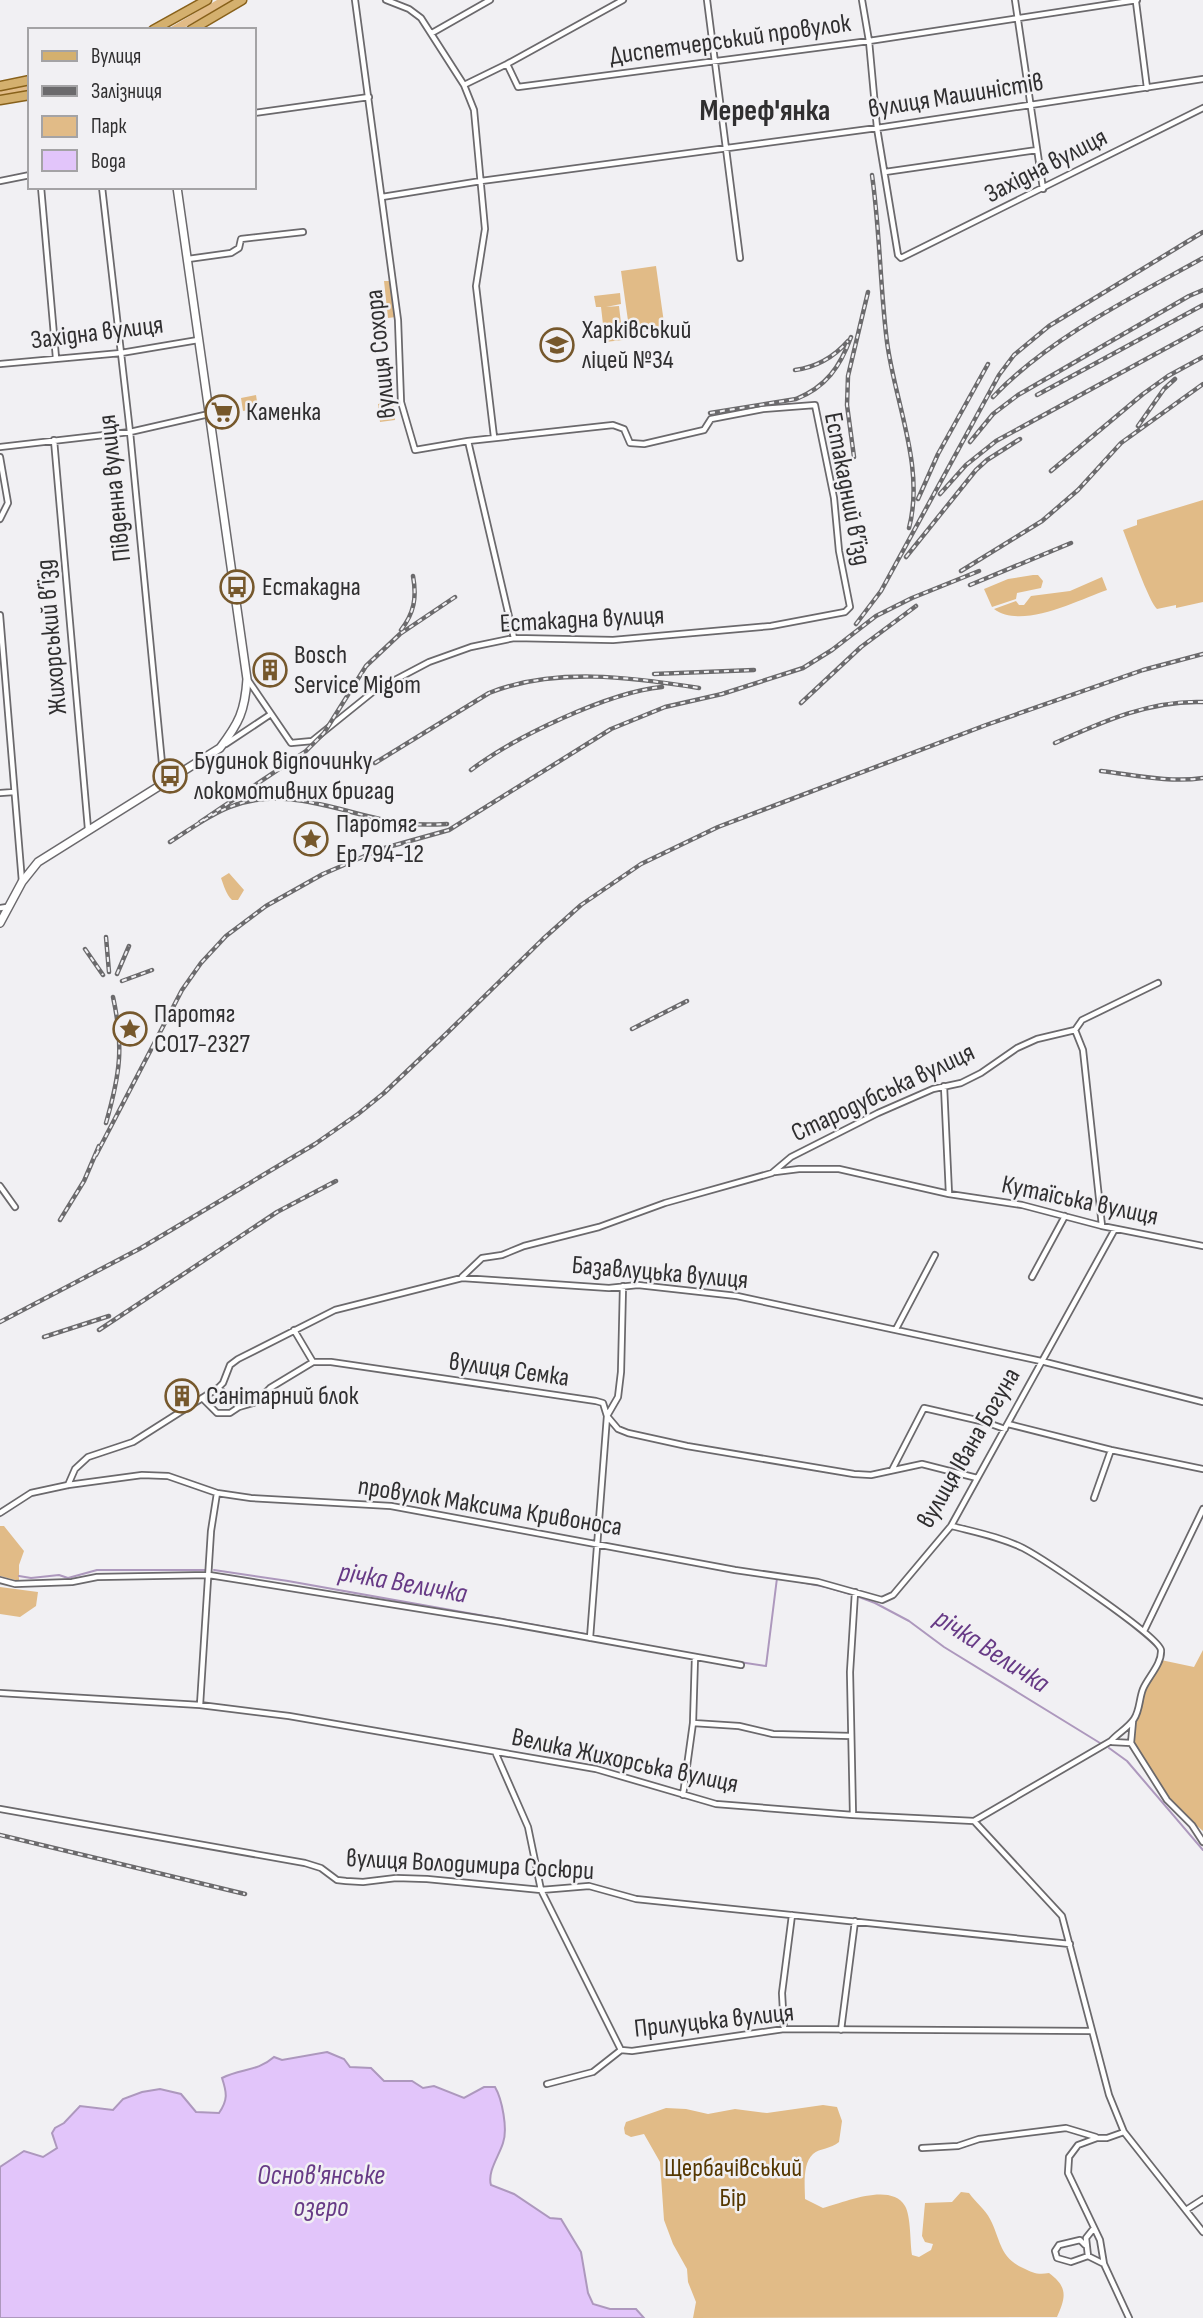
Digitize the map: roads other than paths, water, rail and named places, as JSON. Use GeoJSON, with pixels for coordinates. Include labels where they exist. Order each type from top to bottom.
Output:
{"type":"FeatureCollection","features":[{"type":"Feature","properties":{"kind":"main road"},"geometry":{"type":"LineString","coordinates":[[157,28],[207,0]]}},
{"type":"Feature","properties":{"kind":"main road"},"geometry":{"type":"LineString","coordinates":[[194,28],[242,0]]}},
{"type":"Feature","properties":{"kind":"main road"},"geometry":{"type":"LineString","coordinates":[[0,86],[28,80]]}},
{"type":"Feature","properties":{"kind":"main road"},"geometry":{"type":"LineString","coordinates":[[0,100],[28,95]]}},
{"type":"Feature","properties":{"kind":"main road"},"geometry":{"type":"LineString","coordinates":[[0,923],[4,908],[38,862],[220,748],[239,723],[246,702],[247,679],[177,189]]}},
{"type":"Feature","properties":{"kind":"street"},"geometry":{"type":"LineString","coordinates":[[355,0],[361,0]]}},
{"type":"Feature","properties":{"kind":"street","name":"вулиця Сохора"},"geometry":{"type":"LineString","coordinates":[[355,0],[398,320],[401,402],[415,450],[468,442]]}},
{"type":"Feature","properties":{"kind":"street"},"geometry":{"type":"LineString","coordinates":[[386,0],[409,9],[421,18],[464,85],[474,110],[485,229],[476,286],[494,437]]}},
{"type":"Feature","properties":{"kind":"street"},"geometry":{"type":"LineString","coordinates":[[432,33],[490,0]]}},
{"type":"Feature","properties":{"kind":"street"},"geometry":{"type":"LineString","coordinates":[[464,85],[623,0]]}},
{"type":"Feature","properties":{"kind":"street"},"geometry":{"type":"LineString","coordinates":[[707,0],[740,258]]}},
{"type":"Feature","properties":{"kind":"street"},"geometry":{"type":"LineString","coordinates":[[862,0],[885,172],[1037,150]]}},
{"type":"Feature","properties":{"kind":"street"},"geometry":{"type":"LineString","coordinates":[[1015,0],[1043,189]]}},
{"type":"Feature","properties":{"kind":"street"},"geometry":{"type":"LineString","coordinates":[[1137,1],[1147,88]]}},
{"type":"Feature","properties":{"kind":"street","name":"Диспетчерський провулок"},"geometry":{"type":"LineString","coordinates":[[507,64],[517,87],[869,41],[1137,1]]}},
{"type":"Feature","properties":{"kind":"street","name":"вулиця Машиністів"},"geometry":{"type":"LineString","coordinates":[[382,197],[481,181],[877,128],[1203,79]]}},
{"type":"Feature","properties":{"kind":"street"},"geometry":{"type":"LineString","coordinates":[[256,113],[369,97]]}},
{"type":"Feature","properties":{"kind":"street","name":"Західна вулиця"},"geometry":{"type":"LineString","coordinates":[[885,172],[898,255],[901,258],[1203,108]]}},
{"type":"Feature","properties":{"kind":"street"},"geometry":{"type":"LineString","coordinates":[[0,181],[28,175]]}},
{"type":"Feature","properties":{"kind":"street"},"geometry":{"type":"LineString","coordinates":[[41,189],[56,358]]}},
{"type":"Feature","properties":{"kind":"street","name":"Південна вулиця"},"geometry":{"type":"LineString","coordinates":[[102,189],[130,432],[164,785]]}},
{"type":"Feature","properties":{"kind":"street"},"geometry":{"type":"LineString","coordinates":[[187,259],[232,253],[239,248],[241,239],[303,232]]}},
{"type":"Feature","properties":{"kind":"street","name":"Західна вулиця"},"geometry":{"type":"LineString","coordinates":[[0,364],[121,353],[198,340]]}},
{"type":"Feature","properties":{"kind":"street","name":"Естакадний в’їзд"},"geometry":{"type":"LineString","coordinates":[[468,442],[613,425],[624,429],[630,443],[645,444],[704,430],[711,419],[763,409],[814,405],[834,498],[839,551],[850,607]]}},
{"type":"Feature","properties":{"kind":"street"},"geometry":{"type":"LineString","coordinates":[[0,447],[130,432],[209,414]]}},
{"type":"Feature","properties":{"kind":"street","name":"Жихорський в’їзд"},"geometry":{"type":"LineString","coordinates":[[54,440],[88,829]]}},
{"type":"Feature","properties":{"kind":"street"},"geometry":{"type":"LineString","coordinates":[[468,442],[514,638]]}},
{"type":"Feature","properties":{"kind":"street"},"geometry":{"type":"LineString","coordinates":[[0,457],[8,503],[0,519]]}},
{"type":"Feature","properties":{"kind":"street","name":"Естакадна вулиця"},"geometry":{"type":"LineString","coordinates":[[247,679],[291,743],[312,741],[374,691],[429,662],[471,647],[514,638],[613,640],[743,629],[845,612],[850,607]]}},
{"type":"Feature","properties":{"kind":"street"},"geometry":{"type":"LineString","coordinates":[[0,615],[3,701],[22,882]]}},
{"type":"Feature","properties":{"kind":"street"},"geometry":{"type":"LineString","coordinates":[[220,748],[271,713]]}},
{"type":"Feature","properties":{"kind":"street"},"geometry":{"type":"LineString","coordinates":[[0,793],[14,792]]}},
{"type":"Feature","properties":{"kind":"street","name":"Стародубська вулиця"},"geometry":{"type":"LineString","coordinates":[[462,1278],[482,1258],[502,1255],[524,1246],[599,1227],[665,1203],[772,1173],[791,1157],[847,1128],[914,1096],[961,1083],[981,1073],[1017,1048],[1061,1032],[1075,1030],[1082,1020],[1157,983]]}},
{"type":"Feature","properties":{"kind":"street"},"geometry":{"type":"LineString","coordinates":[[1075,1030],[1083,1050],[1102,1226]]}},
{"type":"Feature","properties":{"kind":"street"},"geometry":{"type":"LineString","coordinates":[[944,1086],[949,1194]]}},
{"type":"Feature","properties":{"kind":"street","name":"Кутаїська вулиця"},"geometry":{"type":"LineString","coordinates":[[772,1173],[799,1169],[839,1169],[949,1194],[1022,1205],[1115,1229],[1203,1246]]}},
{"type":"Feature","properties":{"kind":"street"},"geometry":{"type":"LineString","coordinates":[[0,1186],[15,1207]]}},
{"type":"Feature","properties":{"kind":"street"},"geometry":{"type":"LineString","coordinates":[[1032,1277],[1065,1216]]}},
{"type":"Feature","properties":{"kind":"street","name":"вулиця Івана Богуна"},"geometry":{"type":"LineString","coordinates":[[855,1592],[882,1600],[893,1595],[951,1526],[1115,1229]]}},
{"type":"Feature","properties":{"kind":"street"},"geometry":{"type":"LineString","coordinates":[[897,1329],[935,1255]]}},
{"type":"Feature","properties":{"kind":"street","name":"Базавлуцька вулиця"},"geometry":{"type":"LineString","coordinates":[[218,1388],[230,1365],[237,1359],[335,1310],[462,1278],[609,1288],[638,1285],[737,1296],[1041,1361],[1203,1402]]}},
{"type":"Feature","properties":{"kind":"street"},"geometry":{"type":"LineString","coordinates":[[590,1638],[607,1416],[618,1397],[621,1373],[623,1286]]}},
{"type":"Feature","properties":{"kind":"street"},"geometry":{"type":"LineString","coordinates":[[202,1398],[217,1413],[230,1413],[256,1402],[270,1388],[313,1362],[294,1330]]}},
{"type":"Feature","properties":{"kind":"street","name":"вулиця Семка"},"geometry":{"type":"LineString","coordinates":[[313,1362],[331,1362],[596,1401],[603,1403],[607,1416],[618,1429],[687,1446],[854,1474],[871,1475],[922,1464],[978,1478]]}},
{"type":"Feature","properties":{"kind":"street"},"geometry":{"type":"LineString","coordinates":[[68,1485],[75,1469],[88,1457],[133,1442],[218,1388],[239,1407]]}},
{"type":"Feature","properties":{"kind":"street"},"geometry":{"type":"LineString","coordinates":[[892,1470],[924,1408],[1203,1469]]}},
{"type":"Feature","properties":{"kind":"street"},"geometry":{"type":"LineString","coordinates":[[1094,1498],[1111,1450]]}},
{"type":"Feature","properties":{"kind":"street","name":"провулок Максима Кривоноса"},"geometry":{"type":"LineString","coordinates":[[0,1513],[31,1493],[142,1475],[168,1476],[217,1493],[251,1498],[391,1506],[735,1570],[818,1582],[855,1592]]}},
{"type":"Feature","properties":{"kind":"street"},"geometry":{"type":"LineString","coordinates":[[200,1705],[211,1531],[217,1493]]}},
{"type":"Feature","properties":{"kind":"street"},"geometry":{"type":"LineString","coordinates":[[1144,1631],[1203,1509]]}},
{"type":"Feature","properties":{"kind":"street"},"geometry":{"type":"LineString","coordinates":[[951,1526],[1022,1548],[1050,1564],[1159,1644],[1160,1659],[1142,1690],[1133,1721],[1131,1743],[1167,1800],[1192,1825],[1203,1842]]}},
{"type":"Feature","properties":{"kind":"street"},"geometry":{"type":"LineString","coordinates":[[0,1580],[15,1584],[72,1583],[97,1577],[209,1575],[741,1665]]}},
{"type":"Feature","properties":{"kind":"street"},"geometry":{"type":"LineString","coordinates":[[853,1815],[850,1672],[855,1592]]}},
{"type":"Feature","properties":{"kind":"street"},"geometry":{"type":"LineString","coordinates":[[683,1795],[693,1723],[695,1657]]}},
{"type":"Feature","properties":{"kind":"street","name":"Велика Жихорська вулиця"},"geometry":{"type":"LineString","coordinates":[[0,1693],[200,1705],[289,1716],[496,1754],[596,1769],[716,1804],[974,1821]]}},
{"type":"Feature","properties":{"kind":"street"},"geometry":{"type":"LineString","coordinates":[[1133,1721],[1111,1741],[974,1821],[1062,1916],[1109,2095],[1124,2133],[1203,2232]]}},
{"type":"Feature","properties":{"kind":"street"},"geometry":{"type":"LineString","coordinates":[[693,1723],[739,1726],[773,1734],[851,1736]]}},
{"type":"Feature","properties":{"kind":"street"},"geometry":{"type":"LineString","coordinates":[[1111,1741],[1131,1743]]}},
{"type":"Feature","properties":{"kind":"street","name":"Прилуцька вулиця"},"geometry":{"type":"LineString","coordinates":[[496,1754],[528,1826],[541,1890],[621,2050],[784,2029],[1093,2031]]}},
{"type":"Feature","properties":{"kind":"street","name":"вулиця Володимира Сосюри"},"geometry":{"type":"LineString","coordinates":[[0,1809],[305,1863],[321,1868],[337,1880],[363,1882],[396,1878],[427,1879],[541,1890],[589,1886],[636,1899],[1070,1944]]}},
{"type":"Feature","properties":{"kind":"street"},"geometry":{"type":"LineString","coordinates":[[784,2029],[782,1993],[792,1915]]}},
{"type":"Feature","properties":{"kind":"street"},"geometry":{"type":"LineString","coordinates":[[841,2030],[855,1922]]}},
{"type":"Feature","properties":{"kind":"street"},"geometry":{"type":"LineString","coordinates":[[547,2084],[593,2072],[621,2050]]}},
{"type":"Feature","properties":{"kind":"street"},"geometry":{"type":"LineString","coordinates":[[922,2148],[958,2146],[979,2139],[1066,2128],[1097,2138],[1124,2133]]}},
{"type":"Feature","properties":{"kind":"street"},"geometry":{"type":"LineString","coordinates":[[1097,2138],[1078,2145],[1069,2157],[1068,2173],[1100,2240],[1104,2264],[1129,2318]]}},
{"type":"Feature","properties":{"kind":"street"},"geometry":{"type":"LineString","coordinates":[[1186,2210],[1203,2199]]}},
{"type":"Feature","properties":{"kind":"street"},"geometry":{"type":"LineString","coordinates":[[1088,2256],[1086,2238],[1094,2228]]}},
{"type":"Feature","properties":{"kind":"street"},"geometry":{"type":"LineString","coordinates":[[1085,2245],[1080,2241],[1059,2245],[1055,2251],[1057,2258],[1071,2262],[1088,2256],[1104,2264]]}},
{"type":"Feature","properties":{"kind":"water","name":"Основ'янське озеро"},"geometry":{"type":"Polygon","coordinates":[[[327,2052],[344,2059],[350,2067],[371,2068],[384,2081],[412,2081],[423,2088],[434,2086],[464,2098],[484,2087],[495,2087],[502,2106],[505,2130],[491,2175],[491,2185],[514,2194],[550,2218],[561,2219],[581,2252],[588,2293],[593,2304],[610,2309],[636,2309],[644,2318],[0,2318],[0,2167],[24,2151],[43,2157],[57,2148],[52,2133],[80,2106],[113,2110],[123,2099],[160,2089],[181,2094],[196,2112],[219,2113],[226,2096],[222,2078],[255,2068],[274,2057],[282,2060],[327,2052]]]}},
{"type":"Feature","properties":{"kind":"waterway","name":"річка Величка"},"geometry":{"type":"LineString","coordinates":[[19,1576],[31,1578],[59,1575],[68,1578],[97,1570],[205,1570]]}},
{"type":"Feature","properties":{"kind":"waterway","name":"річка Величка"},"geometry":{"type":"LineString","coordinates":[[214,1570],[585,1634]]}},
{"type":"Feature","properties":{"kind":"waterway","name":"річка Величка"},"geometry":{"type":"LineString","coordinates":[[713,1658],[766,1666],[777,1578]]}},
{"type":"Feature","properties":{"kind":"waterway","name":"річка Величка"},"geometry":{"type":"LineString","coordinates":[[785,1579],[850,1594]]}},
{"type":"Feature","properties":{"kind":"waterway","name":"річка Величка"},"geometry":{"type":"LineString","coordinates":[[859,1597],[909,1621],[944,1647],[1100,1743]]}},
{"type":"Feature","properties":{"kind":"waterway","name":"річка Величка"},"geometry":{"type":"LineString","coordinates":[[595,1636],[690,1654]]}},
{"type":"Feature","properties":{"kind":"waterway","name":"річка Величка"},"geometry":{"type":"LineString","coordinates":[[1109,1748],[1127,1761],[1203,1850]]}},
{"type":"Feature","properties":{"kind":"railway"},"geometry":{"type":"LineString","coordinates":[[872,175],[887,342],[911,458],[913,505],[909,528]]}},
{"type":"Feature","properties":{"kind":"railway"},"geometry":{"type":"LineString","coordinates":[[856,624],[881,591],[999,375],[1014,355],[1049,326],[1203,232]]}},
{"type":"Feature","properties":{"kind":"railway"},"geometry":{"type":"LineString","coordinates":[[993,397],[1015,376],[1066,337],[1203,258]]}},
{"type":"Feature","properties":{"kind":"railway"},"geometry":{"type":"LineString","coordinates":[[970,442],[993,414],[1018,395],[1203,290]]}},
{"type":"Feature","properties":{"kind":"railway"},"geometry":{"type":"LineString","coordinates":[[854,457],[847,405],[848,376],[868,292]]}},
{"type":"Feature","properties":{"kind":"railway"},"geometry":{"type":"LineString","coordinates":[[1037,395],[1203,305]]}},
{"type":"Feature","properties":{"kind":"railway"},"geometry":{"type":"LineString","coordinates":[[940,494],[966,465],[996,441],[1203,328]]}},
{"type":"Feature","properties":{"kind":"railway"},"geometry":{"type":"LineString","coordinates":[[710,413],[796,399],[807,394],[831,375],[851,337]]}},
{"type":"Feature","properties":{"kind":"railway"},"geometry":{"type":"LineString","coordinates":[[795,370],[824,360],[848,341]]}},
{"type":"Feature","properties":{"kind":"railway"},"geometry":{"type":"LineString","coordinates":[[1051,471],[1143,394],[1168,376],[1203,357]]}},
{"type":"Feature","properties":{"kind":"railway"},"geometry":{"type":"LineString","coordinates":[[918,499],[938,454],[988,364]]}},
{"type":"Feature","properties":{"kind":"railway"},"geometry":{"type":"LineString","coordinates":[[1138,426],[1164,389],[1175,379]]}},
{"type":"Feature","properties":{"kind":"railway"},"geometry":{"type":"LineString","coordinates":[[961,571],[1042,521],[1078,490],[1121,443],[1203,384]]}},
{"type":"Feature","properties":{"kind":"railway"},"geometry":{"type":"LineString","coordinates":[[906,557],[976,470],[1020,439]]}},
{"type":"Feature","properties":{"kind":"railway"},"geometry":{"type":"LineString","coordinates":[[970,585],[1071,543]]}},
{"type":"Feature","properties":{"kind":"railway"},"geometry":{"type":"LineString","coordinates":[[96,1155],[182,990],[201,963],[226,936],[266,906],[323,874],[381,849],[449,830],[611,729],[665,707],[722,694],[803,668],[832,650],[876,616],[979,571]]}},
{"type":"Feature","properties":{"kind":"railway"},"geometry":{"type":"LineString","coordinates":[[401,630],[413,605],[413,576]]}},
{"type":"Feature","properties":{"kind":"railway"},"geometry":{"type":"LineString","coordinates":[[200,822],[306,751],[324,733],[366,666],[400,634],[455,597]]}},
{"type":"Feature","properties":{"kind":"railway"},"geometry":{"type":"LineString","coordinates":[[801,703],[861,647],[916,606]]}},
{"type":"Feature","properties":{"kind":"railway"},"geometry":{"type":"LineString","coordinates":[[0,1322],[141,1248],[315,1144],[358,1114],[384,1093],[581,905],[641,864],[718,827],[986,725],[1143,670],[1203,654]]}},
{"type":"Feature","properties":{"kind":"railway"},"geometry":{"type":"LineString","coordinates":[[654,674],[754,670]]}},
{"type":"Feature","properties":{"kind":"railway"},"geometry":{"type":"LineString","coordinates":[[375,763],[489,693],[514,685],[566,677],[593,677],[647,680],[699,688]]}},
{"type":"Feature","properties":{"kind":"railway"},"geometry":{"type":"LineString","coordinates":[[471,770],[489,757],[563,718],[616,697],[662,687]]}},
{"type":"Feature","properties":{"kind":"railway"},"geometry":{"type":"LineString","coordinates":[[1055,743],[1109,720],[1145,709],[1183,702],[1203,702]]}},
{"type":"Feature","properties":{"kind":"railway"},"geometry":{"type":"LineString","coordinates":[[1101,771],[1165,779],[1203,778]]}},
{"type":"Feature","properties":{"kind":"railway"},"geometry":{"type":"LineString","coordinates":[[170,842],[222,810],[251,801],[272,799],[314,803],[399,823],[447,824]]}},
{"type":"Feature","properties":{"kind":"railway"},"geometry":{"type":"LineString","coordinates":[[106,937],[109,972]]}},
{"type":"Feature","properties":{"kind":"railway"},"geometry":{"type":"LineString","coordinates":[[117,974],[129,946]]}},
{"type":"Feature","properties":{"kind":"railway"},"geometry":{"type":"LineString","coordinates":[[85,949],[103,975]]}},
{"type":"Feature","properties":{"kind":"railway"},"geometry":{"type":"LineString","coordinates":[[122,981],[152,970]]}},
{"type":"Feature","properties":{"kind":"railway"},"geometry":{"type":"LineString","coordinates":[[106,1123],[115,1090],[119,1060],[119,1031],[113,997]]}},
{"type":"Feature","properties":{"kind":"railway"},"geometry":{"type":"LineString","coordinates":[[632,1029],[687,1001]]}},
{"type":"Feature","properties":{"kind":"railway"},"geometry":{"type":"LineString","coordinates":[[60,1220],[84,1181],[99,1146]]}},
{"type":"Feature","properties":{"kind":"railway"},"geometry":{"type":"LineString","coordinates":[[99,1330],[277,1212],[336,1181]]}},
{"type":"Feature","properties":{"kind":"railway"},"geometry":{"type":"LineString","coordinates":[[44,1337],[109,1316]]}},
{"type":"Feature","properties":{"kind":"railway"},"geometry":{"type":"LineString","coordinates":[[0,1835],[245,1894]]}},
{"type":"Feature","properties":{"kind":"place","name":"Харківський ліцей №34"},"geometry":{"type":"Point","coordinates":[557,345]}},
{"type":"Feature","properties":{"kind":"place","name":"Каменка"},"geometry":{"type":"Point","coordinates":[222,412]}},
{"type":"Feature","properties":{"kind":"place","name":"Естакадна"},"geometry":{"type":"Point","coordinates":[237,587]}},
{"type":"Feature","properties":{"kind":"place","name":"Bosch Service Migom"},"geometry":{"type":"Point","coordinates":[270,670]}},
{"type":"Feature","properties":{"kind":"place","name":"Будинок відпочинку локомотивних бригад"},"geometry":{"type":"Point","coordinates":[170,776]}},
{"type":"Feature","properties":{"kind":"place","name":"Паротяг Ер 794-12"},"geometry":{"type":"Point","coordinates":[311,839]}},
{"type":"Feature","properties":{"kind":"place","name":"Паротяг СО17-2327"},"geometry":{"type":"Point","coordinates":[130,1029]}},
{"type":"Feature","properties":{"kind":"place","name":"Санітарний блок"},"geometry":{"type":"Point","coordinates":[182,1396]}},
{"type":"Feature","properties":{"kind":"district","name":"Мереф'янка"},"geometry":{"type":"Point","coordinates":[765,111]}},
{"type":"Feature","properties":{"kind":"park label","name":"Щербачівський Бір"},"geometry":{"type":"Point","coordinates":[733,2183]}}]}
